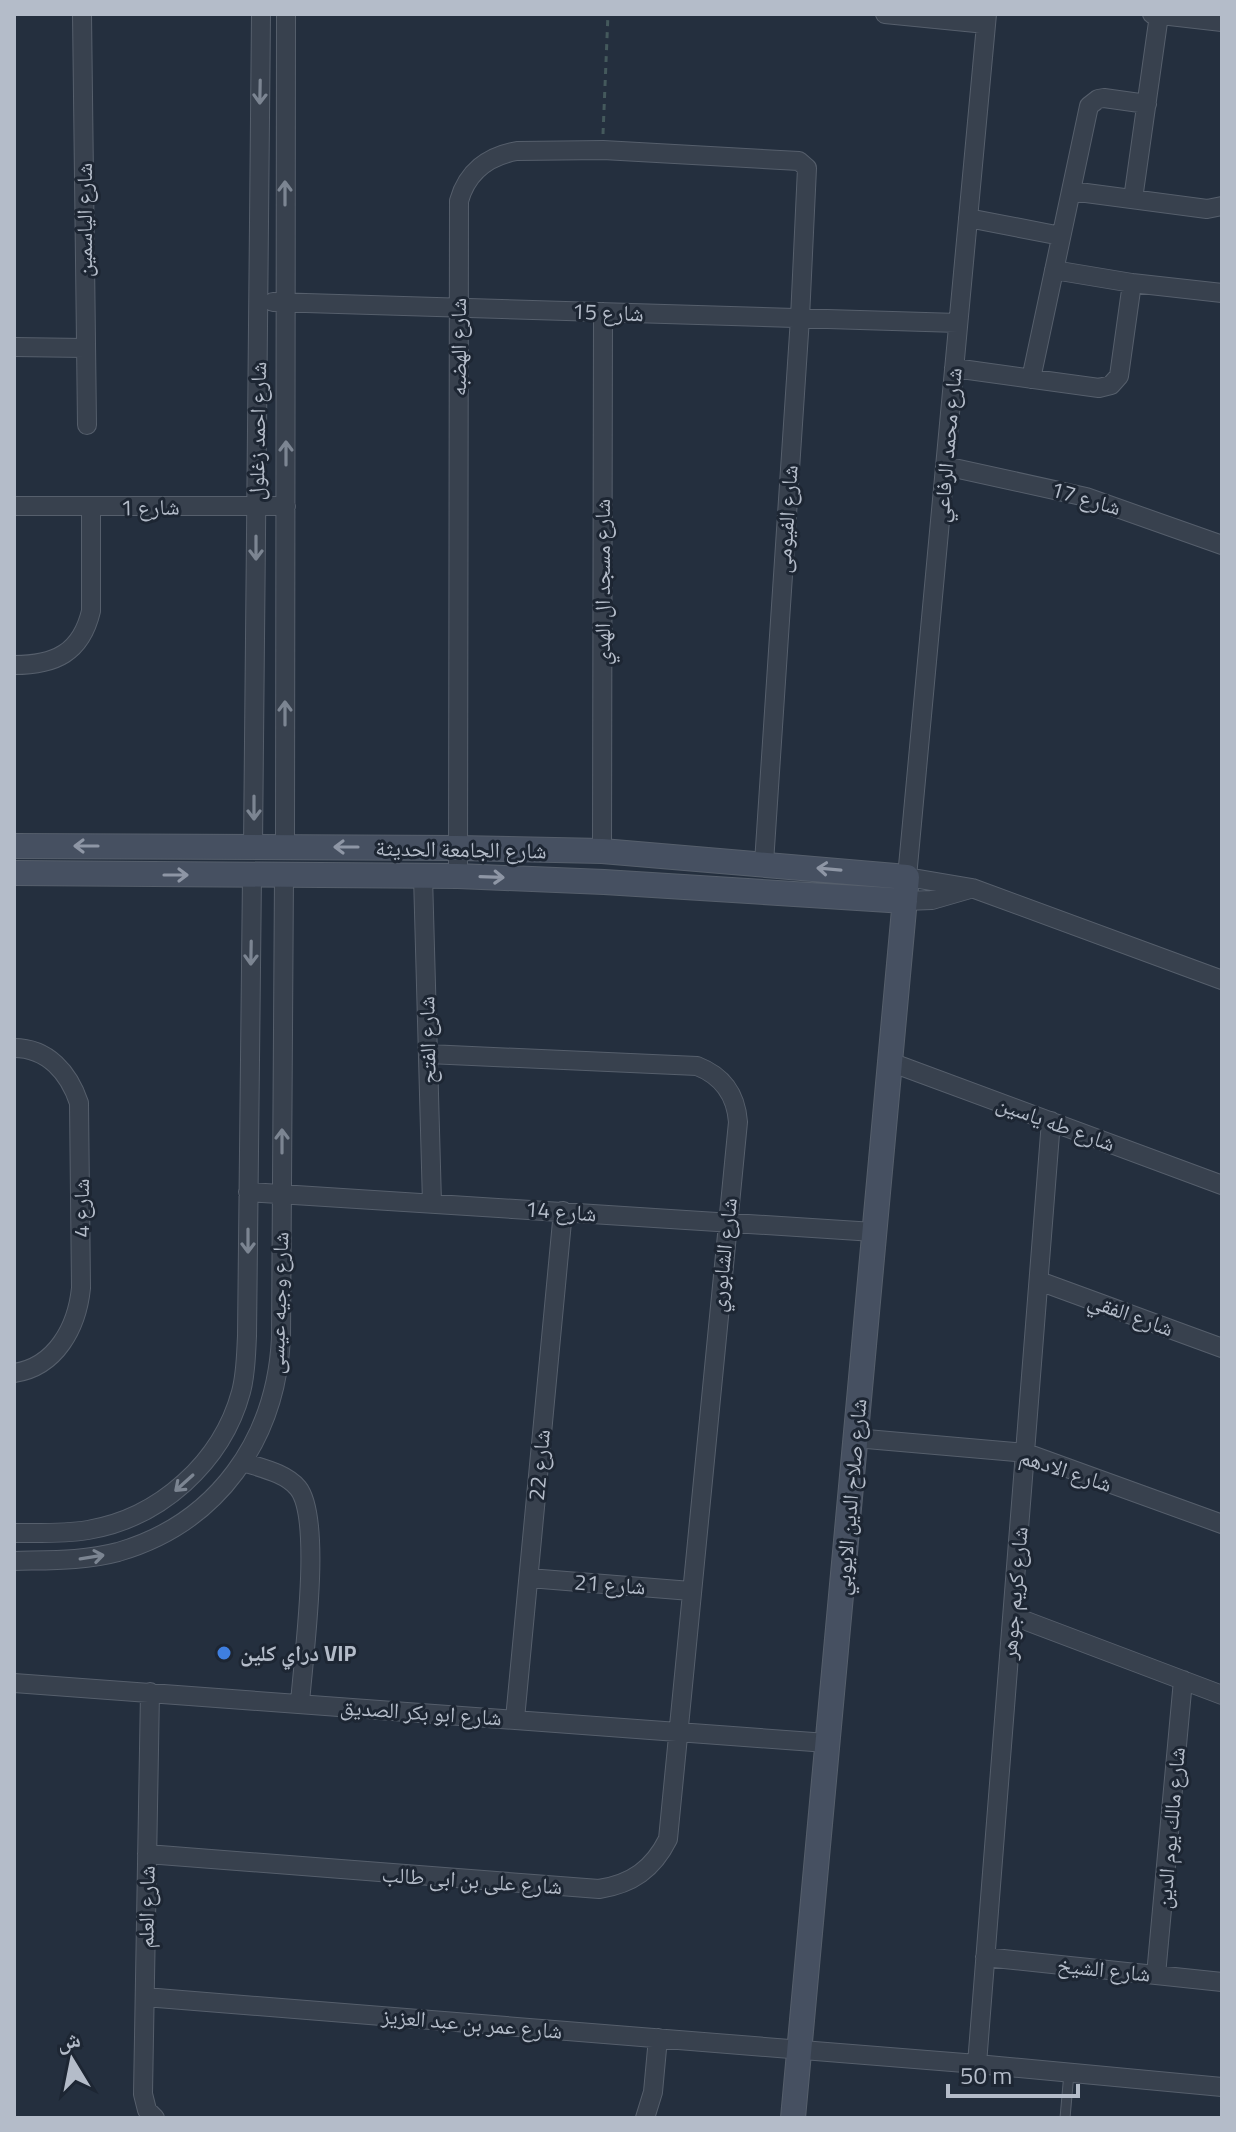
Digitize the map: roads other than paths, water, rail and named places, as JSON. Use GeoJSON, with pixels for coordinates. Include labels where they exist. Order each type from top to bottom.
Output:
{"type":"FeatureCollection","features":[{"type":"Feature","properties":{"kind":"street","name":"شارع الياسمين"},"geometry":{"type":"LineString","coordinates":[[82,14],[87,425]]}},
{"type":"Feature","properties":{"kind":"street","name":"شارع احمد زغلول"},"geometry":{"type":"LineString","coordinates":[[253,847],[261,14]]}},
{"type":"Feature","properties":{"kind":"street","name":"شارع احمد زغلول"},"geometry":{"type":"LineString","coordinates":[[285,847],[286,14]]}},
{"type":"Feature","properties":{"kind":"street"},"geometry":{"type":"LineString","coordinates":[[885,14],[986,19]]}},
{"type":"Feature","properties":{"kind":"street"},"geometry":{"type":"LineString","coordinates":[[1152,14],[1222,22]]}},
{"type":"Feature","properties":{"kind":"street"},"geometry":{"type":"LineString","coordinates":[[1133,199],[1159,15]]}},
{"type":"Feature","properties":{"kind":"street","name":"شارع محمد الرفاعي"},"geometry":{"type":"LineString","coordinates":[[907,877],[986,19]]}},
{"type":"Feature","properties":{"kind":"street"},"geometry":{"type":"LineString","coordinates":[[1031,379],[1089,106],[1104,98],[1147,104]]}},
{"type":"Feature","properties":{"kind":"street","name":"شارع الهضبه"},"geometry":{"type":"LineString","coordinates":[[458,876],[459,201],[470,176],[491,158],[503,153],[603,150],[799,161],[805,165],[808,175]]}},
{"type":"Feature","properties":{"kind":"street","name":"شارع الفيومى"},"geometry":{"type":"LineString","coordinates":[[764,863],[808,175]]}},
{"type":"Feature","properties":{"kind":"street"},"geometry":{"type":"LineString","coordinates":[[1071,191],[1207,209],[1222,206]]}},
{"type":"Feature","properties":{"kind":"street"},"geometry":{"type":"LineString","coordinates":[[968,218],[1061,236]]}},
{"type":"Feature","properties":{"kind":"street"},"geometry":{"type":"LineString","coordinates":[[1054,270],[1222,293]]}},
{"type":"Feature","properties":{"kind":"street"},"geometry":{"type":"LineString","coordinates":[[954,368],[1099,388],[1116,381],[1132,283]]}},
{"type":"Feature","properties":{"kind":"street","name":"شارع 15"},"geometry":{"type":"LineString","coordinates":[[258,301],[958,323]]}},
{"type":"Feature","properties":{"kind":"street","name":"شارع مسجد ال الهدي"},"geometry":{"type":"LineString","coordinates":[[602,851],[603,312]]}},
{"type":"Feature","properties":{"kind":"street"},"geometry":{"type":"LineString","coordinates":[[14,347],[85,348]]}},
{"type":"Feature","properties":{"kind":"street","name":"شارع 17"},"geometry":{"type":"LineString","coordinates":[[945,466],[1075,493],[1222,545]]}},
{"type":"Feature","properties":{"kind":"street","name":"شارع 1"},"geometry":{"type":"LineString","coordinates":[[14,506],[286,506]]}},
{"type":"Feature","properties":{"kind":"street"},"geometry":{"type":"LineString","coordinates":[[14,665],[33,665],[60,657],[81,638],[91,611],[91,508]]}},
{"type":"Feature","properties":{"kind":"street","name":"شارع الجامعة الحديثة"},"geometry":{"type":"LineString","coordinates":[[14,846],[602,851],[907,877]]}},
{"type":"Feature","properties":{"kind":"street","name":"شارع الجامعة الحديثة"},"geometry":{"type":"LineString","coordinates":[[14,873],[458,876],[905,901]]}},
{"type":"Feature","properties":{"kind":"street","name":"شارع وجيه عيسى"},"geometry":{"type":"LineString","coordinates":[[14,1533],[89,1530],[141,1513],[186,1482],[205,1463],[220,1440],[237,1403],[245,1363],[252,875]]}},
{"type":"Feature","properties":{"kind":"street","name":"شارع وجيه عيسى"},"geometry":{"type":"LineString","coordinates":[[14,1561],[91,1558],[142,1544],[165,1533],[209,1502],[243,1462],[267,1415],[279,1364],[284,875]]}},
{"type":"Feature","properties":{"kind":"street","name":"شارع الفتح"},"geometry":{"type":"LineString","coordinates":[[423,876],[432,1203]]}},
{"type":"Feature","properties":{"kind":"street"},"geometry":{"type":"LineString","coordinates":[[907,877],[972,888],[1222,980]]}},
{"type":"Feature","properties":{"kind":"street","name":"شارع صلاح الدين الايوبي"},"geometry":{"type":"LineString","coordinates":[[793,2118],[907,877]]}},
{"type":"Feature","properties":{"kind":"street"},"geometry":{"type":"LineString","coordinates":[[905,901],[932,900],[972,888]]}},
{"type":"Feature","properties":{"kind":"street","name":"شارع 4"},"geometry":{"type":"LineString","coordinates":[[14,1048],[39,1053],[53,1062],[74,1087],[79,1103],[81,1288],[74,1325],[64,1341],[36,1366],[14,1373]]}},
{"type":"Feature","properties":{"kind":"street","name":"شارع الشابوري"},"geometry":{"type":"LineString","coordinates":[[428,1054],[697,1066],[712,1072],[723,1082],[737,1108],[678,1731]]}},
{"type":"Feature","properties":{"kind":"street","name":"شارع طه ياسين"},"geometry":{"type":"LineString","coordinates":[[890,1062],[1222,1185]]}},
{"type":"Feature","properties":{"kind":"street","name":"شارع كريم جوهر"},"geometry":{"type":"LineString","coordinates":[[977,2064],[1051,1121]]}},
{"type":"Feature","properties":{"kind":"street","name":"شارع 14"},"geometry":{"type":"LineString","coordinates":[[248,1192],[874,1232]]}},
{"type":"Feature","properties":{"kind":"street","name":"شارع 22"},"geometry":{"type":"LineString","coordinates":[[515,1719],[563,1211]]}},
{"type":"Feature","properties":{"kind":"street","name":"شارع الفقي"},"geometry":{"type":"LineString","coordinates":[[1039,1281],[1222,1348]]}},
{"type":"Feature","properties":{"kind":"street","name":"شارع الادهم"},"geometry":{"type":"LineString","coordinates":[[855,1438],[1026,1453],[1222,1524]]}},
{"type":"Feature","properties":{"kind":"street"},"geometry":{"type":"LineString","coordinates":[[243,1462],[279,1475],[298,1489],[309,1513],[311,1548],[300,1703]]}},
{"type":"Feature","properties":{"kind":"street","name":"شارع 21"},"geometry":{"type":"LineString","coordinates":[[529,1578],[691,1591]]}},
{"type":"Feature","properties":{"kind":"street"},"geometry":{"type":"LineString","coordinates":[[1013,1616],[1222,1695]]}},
{"type":"Feature","properties":{"kind":"street","name":"شارع مالك يوم الدين"},"geometry":{"type":"LineString","coordinates":[[1156,1975],[1183,1680]]}},
{"type":"Feature","properties":{"kind":"street","name":"شارع ابو بكر الصديق"},"geometry":{"type":"LineString","coordinates":[[14,1683],[827,1743]]}},
{"type":"Feature","properties":{"kind":"street","name":"شارع العلم"},"geometry":{"type":"LineString","coordinates":[[150,1692],[144,2102],[155,2118]]}},
{"type":"Feature","properties":{"kind":"street","name":"شارع على بن ابى طالب"},"geometry":{"type":"LineString","coordinates":[[147,1854],[584,1888],[614,1887],[628,1882],[652,1864],[668,1839],[678,1731]]}},
{"type":"Feature","properties":{"kind":"street","name":"شارع الشيخ"},"geometry":{"type":"LineString","coordinates":[[985,1957],[1222,1982]]}},
{"type":"Feature","properties":{"kind":"street","name":"شارع عمر بن عبد العزيز"},"geometry":{"type":"LineString","coordinates":[[145,1997],[977,2064],[1222,2087]]}},
{"type":"Feature","properties":{"kind":"street"},"geometry":{"type":"LineString","coordinates":[[645,2118],[653,2092],[658,2038]]}},
{"type":"Feature","properties":{"kind":"lane"},"geometry":{"type":"LineString","coordinates":[[1065,2118],[1069,2073]]}},
{"type":"Feature","properties":{"kind":"place","name":"دراي كلين VIP"},"geometry":{"type":"Point","coordinates":[224,1653]}}]}
